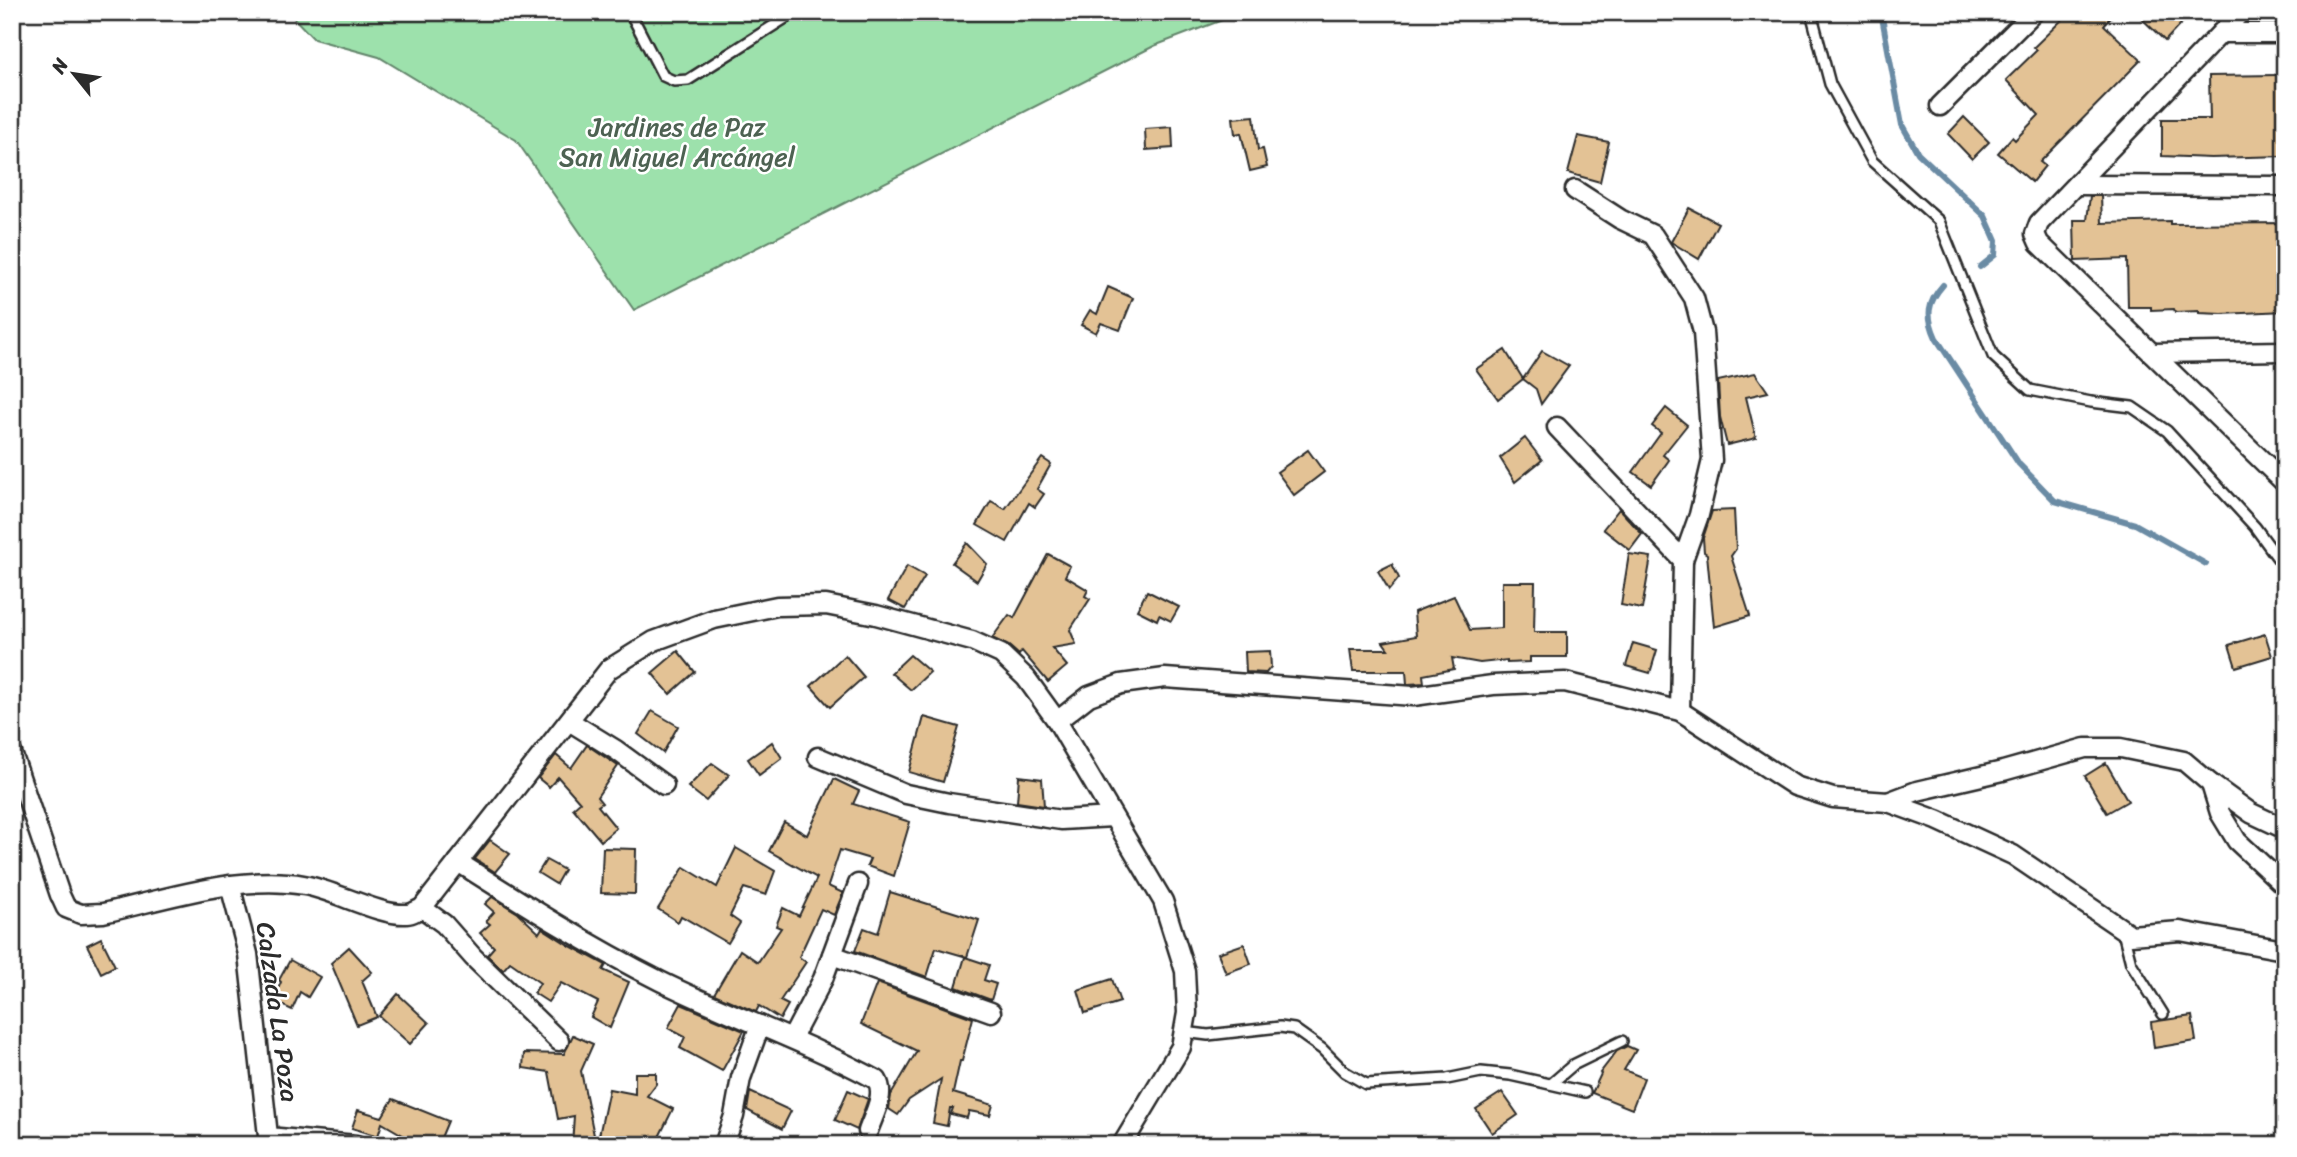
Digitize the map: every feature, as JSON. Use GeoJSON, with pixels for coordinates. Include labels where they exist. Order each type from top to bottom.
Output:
{"type":"FeatureCollection","features":[{"type":"Feature","properties":{"kind":"street"},"geometry":{"type":"LineString","coordinates":[[1940,106],[2034,12]]}},
{"type":"Feature","properties":{"kind":"street"},"geometry":{"type":"LineString","coordinates":[[2241,12],[2039,223],[2035,234],[2039,243],[2285,483]]}},
{"type":"Feature","properties":{"kind":"street"},"geometry":{"type":"LineString","coordinates":[[2221,33],[2285,33]]}},
{"type":"Feature","properties":{"kind":"street"},"geometry":{"type":"LineString","coordinates":[[2076,185],[2285,186]]}},
{"type":"Feature","properties":{"kind":"street"},"geometry":{"type":"LineString","coordinates":[[1575,190],[1620,219],[1653,235],[1694,298],[1703,332],[1712,460],[1699,515],[1683,560],[1680,710]]}},
{"type":"Feature","properties":{"kind":"street"},"geometry":{"type":"LineString","coordinates":[[2152,353],[2285,351]]}},
{"type":"Feature","properties":{"kind":"street"},"geometry":{"type":"LineString","coordinates":[[1557,428],[1683,560]]}},
{"type":"Feature","properties":{"kind":"street"},"geometry":{"type":"LineString","coordinates":[[12,753],[66,908],[81,914],[103,913],[230,885],[303,885],[343,895],[386,912],[408,914],[422,908],[609,669],[654,641],[714,619],[777,606],[826,605],[972,640],[1001,654],[1026,678],[1056,721],[1163,901],[1185,971],[1187,1013],[1181,1047],[1122,1145]]}},
{"type":"Feature","properties":{"kind":"street"},"geometry":{"type":"LineString","coordinates":[[1056,721],[1089,696],[1121,684],[1165,678],[1413,696],[1493,685],[1565,682],[1680,710],[1795,786],[1833,798],[1888,802],[1937,820],[2013,856],[2131,935],[2180,931],[2285,948]]}},
{"type":"Feature","properties":{"kind":"street"},"geometry":{"type":"LineString","coordinates":[[569,721],[616,750],[664,785]]}},
{"type":"Feature","properties":{"kind":"street"},"geometry":{"type":"LineString","coordinates":[[1888,802],[1917,791],[2085,748],[2121,748],[2184,761],[2251,813],[2285,829]]}},
{"type":"Feature","properties":{"kind":"street"},"geometry":{"type":"LineString","coordinates":[[818,757],[906,794],[949,803],[1061,820],[1113,817]]}},
{"type":"Feature","properties":{"kind":"street"},"geometry":{"type":"LineString","coordinates":[[2211,784],[2220,813],[2237,841],[2285,886]]}},
{"type":"Feature","properties":{"kind":"street"},"geometry":{"type":"LineString","coordinates":[[458,862],[566,931],[661,981],[792,1038],[877,1080],[882,1087],[881,1095],[868,1131]]}},
{"type":"Feature","properties":{"kind":"street"},"geometry":{"type":"LineString","coordinates":[[792,1038],[823,979],[858,884]]}},
{"type":"Feature","properties":{"kind":"street","name":"Calzada La Poza"},"geometry":{"type":"LineString","coordinates":[[230,885],[248,954],[269,1141]]}},
{"type":"Feature","properties":{"kind":"street"},"geometry":{"type":"LineString","coordinates":[[422,908],[444,924],[473,957],[559,1041]]}},
{"type":"Feature","properties":{"kind":"street"},"geometry":{"type":"LineString","coordinates":[[832,955],[991,1012]]}},
{"type":"Feature","properties":{"kind":"street"},"geometry":{"type":"LineString","coordinates":[[724,1145],[734,1116],[741,1078],[760,1025]]}},
{"type":"Feature","properties":{"kind":"street"},"geometry":{"type":"LineString","coordinates":[[269,1141],[356,1145]]}},
{"type":"Feature","properties":{"kind":"lane"},"geometry":{"type":"LineString","coordinates":[[630,12],[663,76],[674,81],[688,80],[794,12]]}},
{"type":"Feature","properties":{"kind":"lane"},"geometry":{"type":"LineString","coordinates":[[1811,12],[1830,84],[1872,161],[1939,220],[1993,356],[2030,390],[2132,407],[2167,430],[2255,527],[2285,568]]}},
{"type":"Feature","properties":{"kind":"lane"},"geometry":{"type":"LineString","coordinates":[[2123,930],[2131,963],[2163,1014]]}},
{"type":"Feature","properties":{"kind":"lane"},"geometry":{"type":"LineString","coordinates":[[1184,1032],[1208,1035],[1280,1027],[1294,1029],[1321,1049],[1345,1072],[1366,1084],[1447,1079],[1480,1072],[1510,1075],[1586,1092]]}},
{"type":"Feature","properties":{"kind":"lane"},"geometry":{"type":"LineString","coordinates":[[1551,1084],[1573,1065],[1622,1041]]}},
{"type":"Feature","properties":{"kind":"green space","name":"Jardines de Paz San Miguel Arcángel"},"geometry":{"type":"Polygon","coordinates":[[[288,12],[1243,12],[1154,46],[634,310],[516,140],[379,57],[314,39],[288,12]]]}},
{"type":"Feature","properties":{"kind":"building"},"geometry":{"type":"Polygon","coordinates":[[[2070,12],[2115,12],[2104,25],[2141,60],[2040,162],[2045,166],[2032,182],[1998,153],[2012,137],[2015,140],[2039,115],[2006,80],[2037,50],[2034,47],[2070,12]]]}},
{"type":"Feature","properties":{"kind":"building"},"geometry":{"type":"Polygon","coordinates":[[[2135,12],[2192,12],[2165,41],[2135,12]]]}},
{"type":"Feature","properties":{"kind":"building"},"geometry":{"type":"Polygon","coordinates":[[[2285,75],[2285,156],[2162,156],[2162,119],[2210,119],[2209,76],[2285,75]]]}},
{"type":"Feature","properties":{"kind":"building"},"geometry":{"type":"Polygon","coordinates":[[[1254,116],[1258,150],[1263,149],[1267,167],[1250,171],[1241,133],[1235,134],[1233,118],[1254,116]]]}},
{"type":"Feature","properties":{"kind":"building"},"geometry":{"type":"Polygon","coordinates":[[[1964,117],[1989,142],[1972,159],[1948,134],[1964,117]]]}},
{"type":"Feature","properties":{"kind":"building"},"geometry":{"type":"Polygon","coordinates":[[[1172,127],[1173,148],[1146,150],[1145,129],[1172,127]]]}},
{"type":"Feature","properties":{"kind":"building"},"geometry":{"type":"Polygon","coordinates":[[[1578,136],[1609,142],[1600,182],[1568,173],[1578,136]]]}},
{"type":"Feature","properties":{"kind":"building"},"geometry":{"type":"Polygon","coordinates":[[[2090,196],[2101,196],[2102,223],[2285,223],[2285,311],[2222,314],[2128,307],[2127,259],[2075,261],[2074,220],[2087,220],[2090,196]]]}},
{"type":"Feature","properties":{"kind":"building"},"geometry":{"type":"Polygon","coordinates":[[[1689,208],[1718,223],[1699,259],[1671,242],[1689,208]]]}},
{"type":"Feature","properties":{"kind":"building"},"geometry":{"type":"Polygon","coordinates":[[[1108,287],[1133,298],[1120,330],[1101,323],[1096,333],[1081,325],[1090,310],[1097,314],[1108,287]]]}},
{"type":"Feature","properties":{"kind":"building"},"geometry":{"type":"Polygon","coordinates":[[[1505,350],[1523,379],[1498,399],[1476,369],[1505,350]]]}},
{"type":"Feature","properties":{"kind":"building"},"geometry":{"type":"Polygon","coordinates":[[[1542,351],[1569,366],[1541,404],[1536,389],[1523,379],[1542,351]]]}},
{"type":"Feature","properties":{"kind":"building"},"geometry":{"type":"Polygon","coordinates":[[[1755,373],[1768,392],[1746,397],[1756,438],[1727,445],[1720,417],[1718,381],[1755,373]]]}},
{"type":"Feature","properties":{"kind":"building"},"geometry":{"type":"Polygon","coordinates":[[[1666,408],[1687,425],[1663,455],[1669,460],[1651,485],[1633,472],[1661,433],[1652,426],[1666,408]]]}},
{"type":"Feature","properties":{"kind":"building"},"geometry":{"type":"Polygon","coordinates":[[[1525,438],[1542,460],[1515,482],[1500,458],[1525,438]]]}},
{"type":"Feature","properties":{"kind":"building"},"geometry":{"type":"Polygon","coordinates":[[[1308,450],[1324,472],[1294,495],[1277,472],[1308,450]]]}},
{"type":"Feature","properties":{"kind":"building"},"geometry":{"type":"Polygon","coordinates":[[[1042,458],[1051,464],[1037,489],[1044,494],[1035,507],[1029,503],[1007,542],[977,525],[991,501],[1005,509],[1042,458]]]}},
{"type":"Feature","properties":{"kind":"building"},"geometry":{"type":"Polygon","coordinates":[[[1619,509],[1642,534],[1630,550],[1603,529],[1619,509]]]}},
{"type":"Feature","properties":{"kind":"building"},"geometry":{"type":"Polygon","coordinates":[[[1734,510],[1736,549],[1731,556],[1750,616],[1714,627],[1703,538],[1712,511],[1734,510]]]}},
{"type":"Feature","properties":{"kind":"building"},"geometry":{"type":"Polygon","coordinates":[[[967,543],[987,564],[977,581],[952,563],[967,543]]]}},
{"type":"Feature","properties":{"kind":"building"},"geometry":{"type":"Polygon","coordinates":[[[1048,554],[1070,566],[1065,576],[1088,590],[1085,596],[1090,599],[1070,630],[1076,644],[1052,648],[1067,666],[1048,682],[1022,651],[1019,655],[1009,646],[992,638],[1009,615],[1014,618],[1048,554]]]}},
{"type":"Feature","properties":{"kind":"building"},"geometry":{"type":"Polygon","coordinates":[[[1629,554],[1651,557],[1642,609],[1621,605],[1629,554]]]}},
{"type":"Feature","properties":{"kind":"building"},"geometry":{"type":"Polygon","coordinates":[[[1392,564],[1399,578],[1389,590],[1378,571],[1392,564]]]}},
{"type":"Feature","properties":{"kind":"building"},"geometry":{"type":"Polygon","coordinates":[[[907,566],[925,576],[905,609],[888,600],[907,566]]]}},
{"type":"Feature","properties":{"kind":"building"},"geometry":{"type":"Polygon","coordinates":[[[1502,582],[1535,582],[1534,632],[1567,632],[1567,657],[1530,657],[1530,662],[1507,663],[1507,660],[1480,663],[1452,658],[1454,669],[1423,675],[1424,683],[1409,684],[1406,671],[1353,671],[1350,649],[1388,649],[1383,642],[1416,636],[1414,612],[1454,596],[1470,630],[1502,628],[1502,582]]]}},
{"type":"Feature","properties":{"kind":"building"},"geometry":{"type":"Polygon","coordinates":[[[1147,591],[1179,607],[1171,621],[1159,615],[1157,620],[1137,610],[1147,591]]]}},
{"type":"Feature","properties":{"kind":"building"},"geometry":{"type":"Polygon","coordinates":[[[2265,634],[2272,656],[2236,667],[2229,645],[2265,634]]]}},
{"type":"Feature","properties":{"kind":"building"},"geometry":{"type":"Polygon","coordinates":[[[1633,643],[1657,650],[1650,673],[1626,666],[1633,643]]]}},
{"type":"Feature","properties":{"kind":"building"},"geometry":{"type":"Polygon","coordinates":[[[678,651],[695,672],[670,694],[652,673],[678,651]]]}},
{"type":"Feature","properties":{"kind":"building"},"geometry":{"type":"Polygon","coordinates":[[[1270,651],[1271,667],[1266,673],[1246,672],[1245,652],[1270,651]]]}},
{"type":"Feature","properties":{"kind":"building"},"geometry":{"type":"Polygon","coordinates":[[[845,655],[864,677],[830,707],[811,686],[845,655]]]}},
{"type":"Feature","properties":{"kind":"building"},"geometry":{"type":"Polygon","coordinates":[[[910,655],[930,672],[911,690],[891,673],[910,655]]]}},
{"type":"Feature","properties":{"kind":"building"},"geometry":{"type":"Polygon","coordinates":[[[652,711],[678,726],[663,753],[638,734],[652,711]]]}},
{"type":"Feature","properties":{"kind":"building"},"geometry":{"type":"Polygon","coordinates":[[[924,717],[959,727],[943,782],[909,772],[924,717]]]}},
{"type":"Feature","properties":{"kind":"building"},"geometry":{"type":"Polygon","coordinates":[[[772,742],[782,758],[759,775],[748,759],[772,742]]]}},
{"type":"Feature","properties":{"kind":"building"},"geometry":{"type":"Polygon","coordinates":[[[587,745],[618,766],[597,797],[602,803],[598,806],[616,828],[601,841],[573,808],[580,802],[558,777],[549,787],[538,778],[556,755],[571,768],[587,745]]]}},
{"type":"Feature","properties":{"kind":"building"},"geometry":{"type":"Polygon","coordinates":[[[712,763],[729,775],[706,801],[688,787],[712,763]]]}},
{"type":"Feature","properties":{"kind":"building"},"geometry":{"type":"Polygon","coordinates":[[[2106,763],[2128,801],[2107,813],[2085,776],[2106,763]]]}},
{"type":"Feature","properties":{"kind":"building"},"geometry":{"type":"Polygon","coordinates":[[[1019,776],[1042,779],[1044,806],[1017,802],[1019,776]]]}},
{"type":"Feature","properties":{"kind":"building"},"geometry":{"type":"Polygon","coordinates":[[[834,779],[859,791],[853,804],[910,822],[894,876],[867,866],[870,859],[840,850],[828,886],[843,893],[834,915],[821,909],[799,957],[806,962],[780,1001],[788,1005],[780,1019],[759,1006],[756,1012],[714,994],[740,950],[758,962],[781,928],[776,926],[783,908],[799,916],[817,878],[769,851],[784,822],[807,835],[834,779]]]}},
{"type":"Feature","properties":{"kind":"building"},"geometry":{"type":"Polygon","coordinates":[[[490,840],[510,854],[495,872],[475,859],[490,840]]]}},
{"type":"Feature","properties":{"kind":"building"},"geometry":{"type":"Polygon","coordinates":[[[603,848],[636,849],[635,894],[601,893],[603,848]]]}},
{"type":"Feature","properties":{"kind":"building"},"geometry":{"type":"Polygon","coordinates":[[[736,848],[775,871],[766,895],[744,888],[730,916],[740,923],[728,943],[681,916],[678,922],[658,909],[684,867],[717,887],[736,848]]]}},
{"type":"Feature","properties":{"kind":"building"},"geometry":{"type":"Polygon","coordinates":[[[546,860],[564,870],[556,884],[538,873],[546,860]]]}},
{"type":"Feature","properties":{"kind":"building"},"geometry":{"type":"Polygon","coordinates":[[[890,892],[979,920],[967,957],[936,948],[927,977],[855,951],[864,928],[878,933],[890,892]]]}},
{"type":"Feature","properties":{"kind":"building"},"geometry":{"type":"Polygon","coordinates":[[[492,897],[518,913],[539,933],[542,928],[606,965],[603,970],[629,982],[610,1028],[591,1017],[598,1002],[561,983],[548,1002],[534,993],[540,983],[510,962],[503,970],[487,955],[494,947],[480,933],[490,924],[486,921],[494,912],[485,904],[492,897]]]}},
{"type":"Feature","properties":{"kind":"building"},"geometry":{"type":"Polygon","coordinates":[[[101,938],[115,966],[101,973],[87,945],[101,938]]]}},
{"type":"Feature","properties":{"kind":"building"},"geometry":{"type":"Polygon","coordinates":[[[1244,944],[1251,964],[1226,973],[1218,953],[1244,944]]]}},
{"type":"Feature","properties":{"kind":"building"},"geometry":{"type":"Polygon","coordinates":[[[349,947],[372,972],[362,981],[377,1017],[357,1025],[331,963],[349,947]]]}},
{"type":"Feature","properties":{"kind":"building"},"geometry":{"type":"Polygon","coordinates":[[[965,957],[989,965],[984,980],[996,984],[991,1000],[956,987],[965,957]]]}},
{"type":"Feature","properties":{"kind":"building"},"geometry":{"type":"Polygon","coordinates":[[[290,960],[320,977],[308,997],[300,992],[292,1010],[273,1001],[281,982],[279,980],[290,960]]]}},
{"type":"Feature","properties":{"kind":"building"},"geometry":{"type":"Polygon","coordinates":[[[1112,979],[1120,1002],[1085,1013],[1078,990],[1112,979]]]}},
{"type":"Feature","properties":{"kind":"building"},"geometry":{"type":"Polygon","coordinates":[[[877,983],[973,1018],[953,1093],[993,1105],[990,1115],[969,1111],[967,1118],[951,1114],[953,1108],[950,1108],[947,1126],[933,1123],[941,1079],[909,1100],[898,1115],[889,1109],[891,1095],[917,1051],[861,1024],[877,983]]]}},
{"type":"Feature","properties":{"kind":"building"},"geometry":{"type":"Polygon","coordinates":[[[398,994],[429,1023],[410,1044],[379,1016],[398,994]]]}},
{"type":"Feature","properties":{"kind":"building"},"geometry":{"type":"Polygon","coordinates":[[[681,1004],[744,1031],[722,1071],[680,1048],[685,1037],[668,1028],[681,1004]]]}},
{"type":"Feature","properties":{"kind":"building"},"geometry":{"type":"Polygon","coordinates":[[[2192,1016],[2196,1041],[2154,1048],[2151,1022],[2192,1016]]]}},
{"type":"Feature","properties":{"kind":"building"},"geometry":{"type":"Polygon","coordinates":[[[573,1035],[593,1044],[581,1071],[596,1145],[572,1145],[574,1116],[558,1119],[549,1072],[523,1068],[524,1053],[564,1054],[573,1035]]]}},
{"type":"Feature","properties":{"kind":"building"},"geometry":{"type":"Polygon","coordinates":[[[1627,1046],[1636,1050],[1624,1070],[1644,1078],[1632,1109],[1592,1093],[1600,1073],[1617,1051],[1627,1046]]]}},
{"type":"Feature","properties":{"kind":"building"},"geometry":{"type":"Polygon","coordinates":[[[635,1073],[656,1073],[656,1084],[647,1096],[673,1109],[655,1145],[597,1145],[609,1089],[635,1094],[635,1073]]]}},
{"type":"Feature","properties":{"kind":"building"},"geometry":{"type":"Polygon","coordinates":[[[848,1090],[868,1099],[857,1130],[835,1120],[848,1090]]]}},
{"type":"Feature","properties":{"kind":"building"},"geometry":{"type":"Polygon","coordinates":[[[750,1092],[791,1111],[782,1129],[747,1110],[750,1092]]]}},
{"type":"Feature","properties":{"kind":"building"},"geometry":{"type":"Polygon","coordinates":[[[1502,1092],[1518,1115],[1492,1133],[1476,1109],[1502,1092]]]}},
{"type":"Feature","properties":{"kind":"building"},"geometry":{"type":"Polygon","coordinates":[[[393,1099],[448,1121],[438,1145],[420,1145],[382,1123],[378,1136],[352,1128],[358,1110],[382,1117],[393,1099]]]}},
{"type":"Feature","properties":{"kind":"waterway"},"geometry":{"type":"LineString","coordinates":[[1881,12],[1902,125],[1918,153],[1985,216],[1996,241],[1995,255],[1980,267]]}},
{"type":"Feature","properties":{"kind":"waterway"},"geometry":{"type":"LineString","coordinates":[[1943,285],[1930,310],[1936,338],[2019,464],[2055,501],[2135,524],[2206,564]]}}]}
